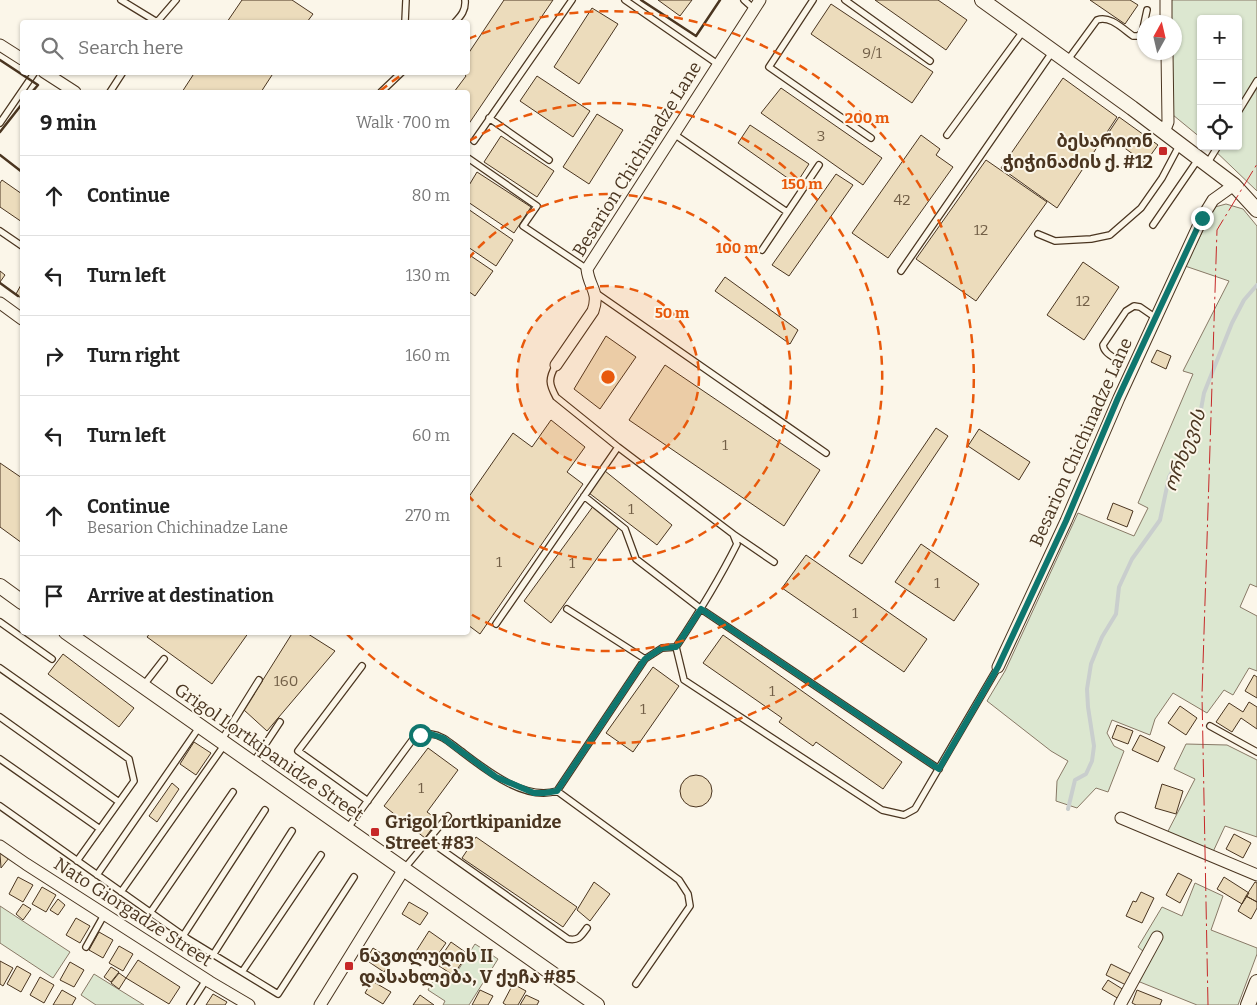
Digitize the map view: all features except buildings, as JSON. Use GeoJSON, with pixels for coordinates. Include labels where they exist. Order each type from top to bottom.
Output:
{"type":"FeatureCollection","features":[{"type":"Feature","properties":{"kind":"street"},"geometry":{"type":"LineString","coordinates":[[982,0],[1234,184],[1257,210]]}},
{"type":"Feature","properties":{"kind":"street"},"geometry":{"type":"LineString","coordinates":[[1166,0],[1166,15]]}},
{"type":"Feature","properties":{"kind":"street","name":"Besarion Chichinadze Lane"},"geometry":{"type":"LineString","coordinates":[[596,293],[591,287],[587,269],[757,4]]}},
{"type":"Feature","properties":{"kind":"street"},"geometry":{"type":"LineString","coordinates":[[0,45],[20,58]]}},
{"type":"Feature","properties":{"kind":"street"},"geometry":{"type":"LineString","coordinates":[[1164,132],[1168,122],[1167,60]]}},
{"type":"Feature","properties":{"kind":"street"},"geometry":{"type":"LineString","coordinates":[[49,75],[72,90]]}},
{"type":"Feature","properties":{"kind":"street","name":"Besarion Chichinadze Lane"},"geometry":{"type":"LineString","coordinates":[[998,667],[1066,521],[1118,398],[1202,218],[1213,200],[1234,184]]}},
{"type":"Feature","properties":{"kind":"street"},"geometry":{"type":"LineString","coordinates":[[556,366],[593,311],[596,293]]}},
{"type":"Feature","properties":{"kind":"street"},"geometry":{"type":"LineString","coordinates":[[0,303],[20,317]]}},
{"type":"Feature","properties":{"kind":"street"},"geometry":{"type":"LineString","coordinates":[[0,586],[20,601]]}},
{"type":"Feature","properties":{"kind":"street","name":"Grigol Lortkipanidze Street"},"geometry":{"type":"LineString","coordinates":[[70,635],[404,869],[590,1003]]}},
{"type":"Feature","properties":{"kind":"street"},"geometry":{"type":"LineString","coordinates":[[1121,818],[1257,875]]}},
{"type":"Feature","properties":{"kind":"street","name":"Nato Giorgadze Street"},"geometry":{"type":"LineString","coordinates":[[0,846],[104,915],[249,1005]]}},
{"type":"Feature","properties":{"kind":"street"},"geometry":{"type":"LineString","coordinates":[[320,1005],[404,869]]}},
{"type":"Feature","properties":{"kind":"street"},"geometry":{"type":"LineString","coordinates":[[1120,1005],[1157,937]]}},
{"type":"Feature","properties":{"kind":"street"},"geometry":{"type":"LineString","coordinates":[[1248,1005],[1257,982]]}},
{"type":"Feature","properties":{"kind":"lane"},"geometry":{"type":"LineString","coordinates":[[121,0],[154,20]]}},
{"type":"Feature","properties":{"kind":"lane"},"geometry":{"type":"LineString","coordinates":[[159,20],[176,0]]}},
{"type":"Feature","properties":{"kind":"lane"},"geometry":{"type":"LineString","coordinates":[[405,20],[406,0]]}},
{"type":"Feature","properties":{"kind":"lane"},"geometry":{"type":"LineString","coordinates":[[457,20],[462,15],[466,6],[464,0]]}},
{"type":"Feature","properties":{"kind":"lane"},"geometry":{"type":"LineString","coordinates":[[474,140],[572,0]]}},
{"type":"Feature","properties":{"kind":"lane"},"geometry":{"type":"LineString","coordinates":[[625,0],[718,65]]}},
{"type":"Feature","properties":{"kind":"lane"},"geometry":{"type":"LineString","coordinates":[[744,0],[757,4]]}},
{"type":"Feature","properties":{"kind":"lane"},"geometry":{"type":"LineString","coordinates":[[813,0],[769,67],[870,138]]}},
{"type":"Feature","properties":{"kind":"lane"},"geometry":{"type":"LineString","coordinates":[[845,0],[930,61]]}},
{"type":"Feature","properties":{"kind":"lane"},"geometry":{"type":"LineString","coordinates":[[1067,61],[1097,20],[1102,18],[1108,19],[1133,36],[1138,36],[1142,34],[1147,10]]}},
{"type":"Feature","properties":{"kind":"lane"},"geometry":{"type":"LineString","coordinates":[[947,135],[1024,30]]}},
{"type":"Feature","properties":{"kind":"lane"},"geometry":{"type":"LineString","coordinates":[[901,271],[1053,51]]}},
{"type":"Feature","properties":{"kind":"lane"},"geometry":{"type":"LineString","coordinates":[[23,90],[33,75]]}},
{"type":"Feature","properties":{"kind":"lane"},"geometry":{"type":"LineString","coordinates":[[111,90],[121,75]]}},
{"type":"Feature","properties":{"kind":"lane"},"geometry":{"type":"LineString","coordinates":[[383,90],[399,75]]}},
{"type":"Feature","properties":{"kind":"lane"},"geometry":{"type":"LineString","coordinates":[[1242,105],[1257,81]]}},
{"type":"Feature","properties":{"kind":"lane"},"geometry":{"type":"LineString","coordinates":[[0,123],[20,94]]}},
{"type":"Feature","properties":{"kind":"lane"},"geometry":{"type":"LineString","coordinates":[[489,118],[549,160]]}},
{"type":"Feature","properties":{"kind":"lane"},"geometry":{"type":"LineString","coordinates":[[674,134],[787,212]]}},
{"type":"Feature","properties":{"kind":"lane"},"geometry":{"type":"LineString","coordinates":[[1038,234],[1055,241],[1091,239],[1110,235],[1141,208],[1162,178],[1180,144]]}},
{"type":"Feature","properties":{"kind":"lane"},"geometry":{"type":"LineString","coordinates":[[1153,225],[1203,161],[1214,150]]}},
{"type":"Feature","properties":{"kind":"lane"},"geometry":{"type":"LineString","coordinates":[[470,159],[537,206],[524,226],[587,269]]}},
{"type":"Feature","properties":{"kind":"lane"},"geometry":{"type":"LineString","coordinates":[[762,250],[819,165]]}},
{"type":"Feature","properties":{"kind":"lane"},"geometry":{"type":"LineString","coordinates":[[0,231],[20,245]]}},
{"type":"Feature","properties":{"kind":"lane"},"geometry":{"type":"LineString","coordinates":[[596,293],[826,453]]}},
{"type":"Feature","properties":{"kind":"lane"},"geometry":{"type":"LineString","coordinates":[[1118,361],[1104,350],[1103,345],[1126,311],[1134,306],[1140,307],[1156,318]]}},
{"type":"Feature","properties":{"kind":"lane"},"geometry":{"type":"LineString","coordinates":[[556,366],[550,375],[550,386],[556,397],[618,447],[774,562]]}},
{"type":"Feature","properties":{"kind":"lane"},"geometry":{"type":"LineString","coordinates":[[496,624],[618,447]]}},
{"type":"Feature","properties":{"kind":"lane"},"geometry":{"type":"LineString","coordinates":[[584,496],[625,530],[636,559],[701,609],[939,769]]}},
{"type":"Feature","properties":{"kind":"lane"},"geometry":{"type":"LineString","coordinates":[[734,534],[737,544],[701,609],[676,647],[684,680],[882,810],[904,815],[915,808],[998,667]]}},
{"type":"Feature","properties":{"kind":"lane"},"geometry":{"type":"LineString","coordinates":[[567,609],[645,659]]}},
{"type":"Feature","properties":{"kind":"lane"},"geometry":{"type":"LineString","coordinates":[[0,622],[52,659]]}},
{"type":"Feature","properties":{"kind":"lane"},"geometry":{"type":"LineString","coordinates":[[557,791],[645,659],[662,648],[676,647]]}},
{"type":"Feature","properties":{"kind":"lane"},"geometry":{"type":"LineString","coordinates":[[143,686],[164,659]]}},
{"type":"Feature","properties":{"kind":"lane"},"geometry":{"type":"LineString","coordinates":[[362,666],[298,751],[368,801]]}},
{"type":"Feature","properties":{"kind":"lane"},"geometry":{"type":"LineString","coordinates":[[0,668],[129,759],[134,781],[77,861]]}},
{"type":"Feature","properties":{"kind":"lane"},"geometry":{"type":"LineString","coordinates":[[121,892],[223,742],[260,680]]}},
{"type":"Feature","properties":{"kind":"lane"},"geometry":{"type":"LineString","coordinates":[[0,717],[119,802]]}},
{"type":"Feature","properties":{"kind":"lane"},"geometry":{"type":"LineString","coordinates":[[253,763],[280,722]]}},
{"type":"Feature","properties":{"kind":"lane"},"geometry":{"type":"LineString","coordinates":[[96,875],[200,726]]}},
{"type":"Feature","properties":{"kind":"lane"},"geometry":{"type":"LineString","coordinates":[[1210,726],[1257,752]]}},
{"type":"Feature","properties":{"kind":"lane"},"geometry":{"type":"LineString","coordinates":[[347,829],[412,739],[420,735],[431,734],[443,738],[496,777],[534,793],[557,791],[679,880],[688,894],[690,906],[636,984]]}},
{"type":"Feature","properties":{"kind":"lane"},"geometry":{"type":"LineString","coordinates":[[0,759],[100,830]]}},
{"type":"Feature","properties":{"kind":"lane"},"geometry":{"type":"LineString","coordinates":[[150,913],[233,792]]}},
{"type":"Feature","properties":{"kind":"lane"},"geometry":{"type":"LineString","coordinates":[[0,806],[183,936],[278,994],[354,877]]}},
{"type":"Feature","properties":{"kind":"lane"},"geometry":{"type":"LineString","coordinates":[[183,936],[264,810]]}},
{"type":"Feature","properties":{"kind":"lane"},"geometry":{"type":"LineString","coordinates":[[404,869],[448,816]]}},
{"type":"Feature","properties":{"kind":"lane"},"geometry":{"type":"LineString","coordinates":[[213,955],[292,831]]}},
{"type":"Feature","properties":{"kind":"lane"},"geometry":{"type":"LineString","coordinates":[[428,840],[568,939],[579,939],[587,928]]}},
{"type":"Feature","properties":{"kind":"lane"},"geometry":{"type":"LineString","coordinates":[[242,972],[321,855]]}},
{"type":"Feature","properties":{"kind":"lane"},"geometry":{"type":"LineString","coordinates":[[86,947],[104,915]]}},
{"type":"Feature","properties":{"kind":"lane"},"geometry":{"type":"LineString","coordinates":[[190,1005],[206,980]]}},
{"type":"Feature","properties":{"kind":"green space"},"geometry":{"type":"Polygon","coordinates":[[[1171,0],[1257,0],[1257,191],[1214,150],[1242,150],[1242,15],[1197,15],[1197,135],[1173,115],[1172,60],[1182,60],[1182,15],[1171,15],[1171,0]]]}},
{"type":"Feature","properties":{"kind":"green space"},"geometry":{"type":"Polygon","coordinates":[[[1226,204],[1243,209],[1257,226],[1257,587],[1250,584],[1240,607],[1257,616],[1257,671],[1249,668],[1233,695],[1224,690],[1207,713],[1173,693],[1155,719],[1150,735],[1112,720],[1107,733],[1114,746],[1124,751],[1108,792],[1096,788],[1077,808],[1056,801],[1057,781],[1068,761],[1051,751],[987,701],[1005,671],[1078,513],[1134,536],[1148,508],[1138,503],[1193,374],[1183,371],[1229,281],[1185,266],[1215,207],[1226,204]]]}},
{"type":"Feature","properties":{"kind":"green space"},"geometry":{"type":"Polygon","coordinates":[[[1186,744],[1227,745],[1257,760],[1257,837],[1225,826],[1212,854],[1166,835],[1195,779],[1174,769],[1186,744]]]}},
{"type":"Feature","properties":{"kind":"green space"},"geometry":{"type":"Polygon","coordinates":[[[1195,883],[1223,896],[1211,930],[1257,948],[1257,954],[1238,1005],[1197,1005],[1135,980],[1144,952],[1138,947],[1162,907],[1182,916],[1195,883]]]}},
{"type":"Feature","properties":{"kind":"green space"},"geometry":{"type":"Polygon","coordinates":[[[0,906],[70,952],[53,978],[0,943],[0,906]]]}},
{"type":"Feature","properties":{"kind":"green space"},"geometry":{"type":"Polygon","coordinates":[[[475,944],[498,959],[469,1005],[443,1005],[445,1001],[428,990],[434,979],[447,987],[475,944]]]}},
{"type":"Feature","properties":{"kind":"green space"},"geometry":{"type":"Polygon","coordinates":[[[94,974],[144,1005],[96,1005],[81,995],[94,974]]]}},
{"type":"Feature","properties":{"kind":"waterway","name":"ორხევის"},"geometry":{"type":"LineString","coordinates":[[1068,809],[1075,780],[1086,774],[1092,761],[1094,746],[1087,689],[1091,664],[1102,637],[1116,614],[1119,587],[1132,559],[1160,520],[1169,477],[1199,420],[1204,393],[1232,323],[1244,300],[1257,285]]}},
{"type":"Feature","properties":{"kind":"wall"},"geometry":{"type":"LineString","coordinates":[[641,0],[696,36],[720,0]]}},
{"type":"Feature","properties":{"kind":"wall"},"geometry":{"type":"LineString","coordinates":[[0,60],[20,73]]}},
{"type":"Feature","properties":{"kind":"wall"},"geometry":{"type":"LineString","coordinates":[[23,75],[38,85],[34,90]]}},
{"type":"Feature","properties":{"kind":"wall"},"geometry":{"type":"LineString","coordinates":[[0,132],[20,107]]}},
{"type":"Feature","properties":{"kind":"wall"},"geometry":{"type":"LineString","coordinates":[[0,155],[20,170]]}},
{"type":"Feature","properties":{"kind":"wall"},"geometry":{"type":"LineString","coordinates":[[0,283],[18,296]]}},
{"type":"Feature","properties":{"kind":"power"},"geometry":{"type":"LineString","coordinates":[[1208,1005],[1202,695],[1217,230],[1257,164]]}},
{"type":"Feature","properties":{"kind":"place","name":"ბესარიონ ჭიჭინაძის ქ. #12"},"geometry":{"type":"Point","coordinates":[1163,151]}},
{"type":"Feature","properties":{"kind":"place","name":"Grigol Lortkipanidze Street #83"},"geometry":{"type":"Point","coordinates":[375,832]}},
{"type":"Feature","properties":{"kind":"place","name":"ნავთლუღის II დასახლება, V ქუჩა #85"},"geometry":{"type":"Point","coordinates":[349,966]}},
{"type":"Feature","properties":{"kind":"route"},"geometry":{"type":"LineString","coordinates":[[420,735],[431,734],[443,738],[496,777],[534,793],[557,791],[645,659],[662,648],[676,647],[701,609],[939,769],[998,667],[1066,521],[1118,398],[1202,218]]}}]}
